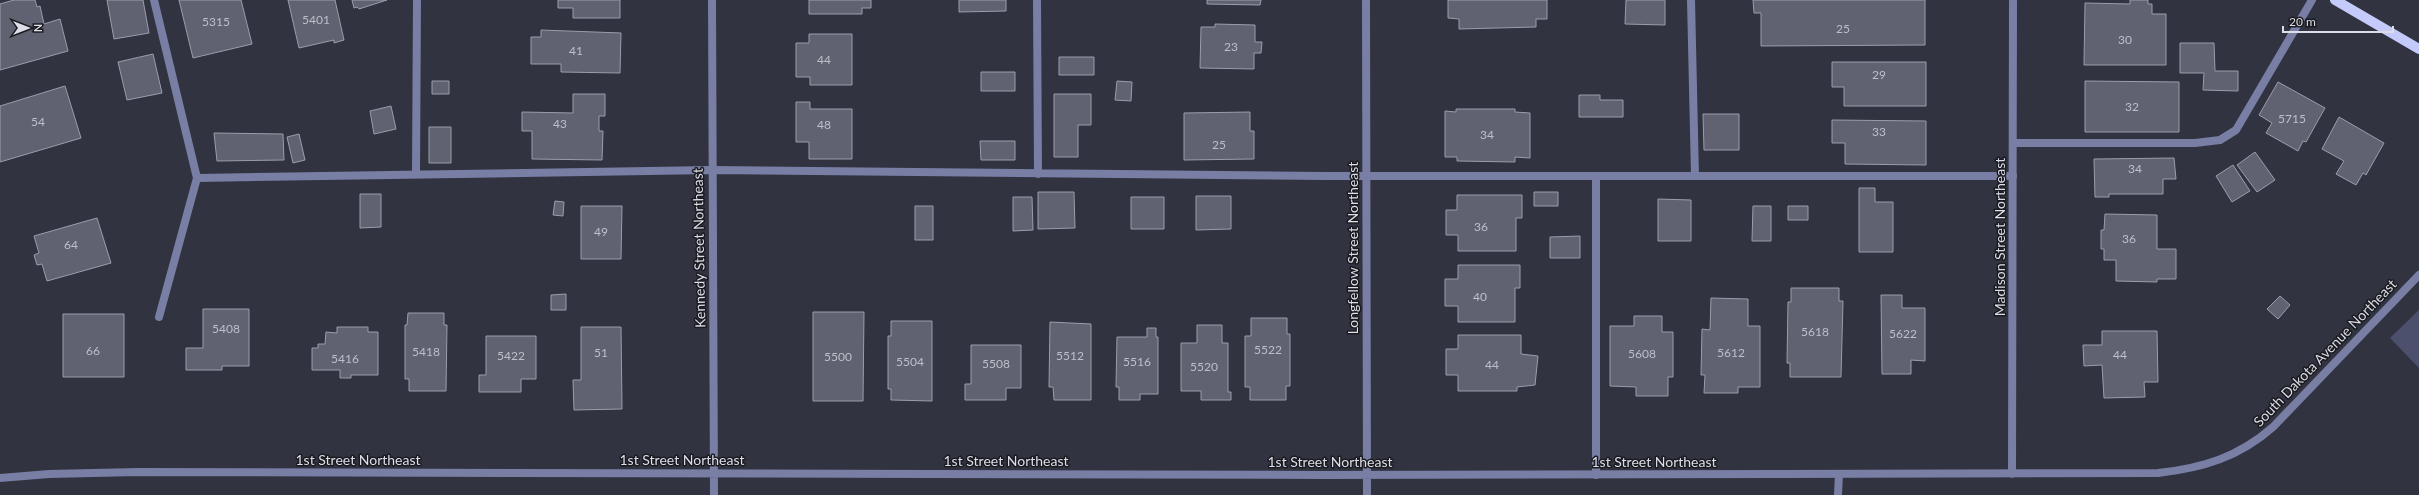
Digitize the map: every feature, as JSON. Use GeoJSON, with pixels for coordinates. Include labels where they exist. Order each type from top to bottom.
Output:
{"type":"FeatureCollection","features":[{"type":"Feature","properties":{"kind":"main road"},"geometry":{"type":"LineString","coordinates":[[2335,0],[2419,49]]}},
{"type":"Feature","properties":{"kind":"street"},"geometry":{"type":"LineString","coordinates":[[154,0],[197,178],[159,317]]}},
{"type":"Feature","properties":{"kind":"street"},"geometry":{"type":"LineString","coordinates":[[416,174],[417,0]]}},
{"type":"Feature","properties":{"kind":"street","name":"Kennedy Street Northeast"},"geometry":{"type":"LineString","coordinates":[[712,0],[711,170],[714,495]]}},
{"type":"Feature","properties":{"kind":"street"},"geometry":{"type":"LineString","coordinates":[[1037,0],[1038,174]]}},
{"type":"Feature","properties":{"kind":"street","name":"Longfellow Street Northeast"},"geometry":{"type":"LineString","coordinates":[[1366,0],[1367,495]]}},
{"type":"Feature","properties":{"kind":"street"},"geometry":{"type":"LineString","coordinates":[[1691,0],[1694,176]]}},
{"type":"Feature","properties":{"kind":"street","name":"Madison Street Northeast"},"geometry":{"type":"LineString","coordinates":[[2012,474],[2013,0]]}},
{"type":"Feature","properties":{"kind":"street"},"geometry":{"type":"LineString","coordinates":[[2013,143],[2195,144],[2220,140],[2236,130],[2312,0]]}},
{"type":"Feature","properties":{"kind":"street"},"geometry":{"type":"LineString","coordinates":[[197,178],[711,170],[1366,176],[2013,176]]}},
{"type":"Feature","properties":{"kind":"street"},"geometry":{"type":"LineString","coordinates":[[1596,176],[1596,475]]}},
{"type":"Feature","properties":{"kind":"street","name":"South Dakota Avenue Northeast"},"geometry":{"type":"LineString","coordinates":[[2012,474],[2158,473],[2202,467],[2240,452],[2273,427],[2419,275]]}},
{"type":"Feature","properties":{"kind":"street","name":"1st Street Northeast"},"geometry":{"type":"LineString","coordinates":[[0,478],[49,474],[138,472],[1366,475],[2012,474]]}},
{"type":"Feature","properties":{"kind":"street"},"geometry":{"type":"LineString","coordinates":[[1838,495],[1839,474]]}},
{"type":"Feature","properties":{"kind":"shaded area"},"geometry":{"type":"Polygon","coordinates":[[[2419,310],[2419,368],[2390,338],[2419,310]]]}},
{"type":"Feature","properties":{"kind":"building"},"geometry":{"type":"Polygon","coordinates":[[[14,0],[35,0],[37,7],[40,6],[44,24],[60,19],[68,51],[0,70],[0,4],[14,0]]]}},
{"type":"Feature","properties":{"kind":"building"},"geometry":{"type":"Polygon","coordinates":[[[107,0],[143,0],[149,33],[114,39],[107,0]]]}},
{"type":"Feature","properties":{"kind":"building"},"geometry":{"type":"Polygon","coordinates":[[[179,0],[241,0],[252,44],[193,58],[179,0]]]}},
{"type":"Feature","properties":{"kind":"building"},"geometry":{"type":"Polygon","coordinates":[[[288,0],[335,0],[344,40],[334,43],[334,40],[299,48],[288,0]]]}},
{"type":"Feature","properties":{"kind":"building"},"geometry":{"type":"Polygon","coordinates":[[[352,0],[387,0],[359,9],[357,7],[354,8],[352,0]]]}},
{"type":"Feature","properties":{"kind":"building"},"geometry":{"type":"Polygon","coordinates":[[[558,0],[620,0],[620,18],[573,18],[573,8],[558,8],[558,0]]]}},
{"type":"Feature","properties":{"kind":"building"},"geometry":{"type":"Polygon","coordinates":[[[809,0],[871,0],[871,8],[862,8],[862,14],[809,14],[809,0]]]}},
{"type":"Feature","properties":{"kind":"building"},"geometry":{"type":"Polygon","coordinates":[[[959,0],[1006,0],[1006,11],[959,12],[959,0]]]}},
{"type":"Feature","properties":{"kind":"building"},"geometry":{"type":"Polygon","coordinates":[[[1207,0],[1261,0],[1260,5],[1207,4],[1207,0]]]}},
{"type":"Feature","properties":{"kind":"building"},"geometry":{"type":"Polygon","coordinates":[[[1448,0],[1547,0],[1547,19],[1536,19],[1536,27],[1459,29],[1459,19],[1448,18],[1448,0]]]}},
{"type":"Feature","properties":{"kind":"building"},"geometry":{"type":"Polygon","coordinates":[[[1626,0],[1665,0],[1665,25],[1625,24],[1626,0]]]}},
{"type":"Feature","properties":{"kind":"building"},"geometry":{"type":"Polygon","coordinates":[[[1753,0],[1925,0],[1925,45],[1761,46],[1761,13],[1754,13],[1753,0]]]}},
{"type":"Feature","properties":{"kind":"building"},"geometry":{"type":"Polygon","coordinates":[[[2130,0],[2148,0],[2148,4],[2152,4],[2152,14],[2166,14],[2166,65],[2084,65],[2085,3],[2130,4],[2130,0]]]}},
{"type":"Feature","properties":{"kind":"building"},"geometry":{"type":"Polygon","coordinates":[[[1215,24],[1255,25],[1255,42],[1262,42],[1261,53],[1254,53],[1254,69],[1200,68],[1201,27],[1215,27],[1215,24]]]}},
{"type":"Feature","properties":{"kind":"building"},"geometry":{"type":"Polygon","coordinates":[[[541,30],[621,33],[620,73],[561,72],[561,64],[531,64],[531,37],[541,37],[541,30]]]}},
{"type":"Feature","properties":{"kind":"building"},"geometry":{"type":"Polygon","coordinates":[[[809,34],[852,34],[852,85],[810,85],[810,77],[796,77],[796,43],[809,43],[809,34]]]}},
{"type":"Feature","properties":{"kind":"building"},"geometry":{"type":"Polygon","coordinates":[[[2180,43],[2214,43],[2215,71],[2238,71],[2238,91],[2203,90],[2204,73],[2180,73],[2180,43]]]}},
{"type":"Feature","properties":{"kind":"building"},"geometry":{"type":"Polygon","coordinates":[[[153,54],[162,93],[127,100],[118,62],[153,54]]]}},
{"type":"Feature","properties":{"kind":"building"},"geometry":{"type":"Polygon","coordinates":[[[1059,57],[1094,57],[1094,75],[1059,75],[1059,57]]]}},
{"type":"Feature","properties":{"kind":"building"},"geometry":{"type":"Polygon","coordinates":[[[1832,62],[1926,62],[1926,106],[1844,106],[1844,87],[1832,87],[1832,62]]]}},
{"type":"Feature","properties":{"kind":"building"},"geometry":{"type":"Polygon","coordinates":[[[981,72],[1015,72],[1015,91],[981,91],[981,72]]]}},
{"type":"Feature","properties":{"kind":"building"},"geometry":{"type":"Polygon","coordinates":[[[432,81],[449,81],[449,94],[432,94],[432,81]]]}},
{"type":"Feature","properties":{"kind":"building"},"geometry":{"type":"Polygon","coordinates":[[[1117,81],[1132,82],[1131,101],[1115,100],[1117,81]]]}},
{"type":"Feature","properties":{"kind":"building"},"geometry":{"type":"Polygon","coordinates":[[[2085,81],[2179,82],[2179,132],[2085,132],[2085,81]]]}},
{"type":"Feature","properties":{"kind":"building"},"geometry":{"type":"Polygon","coordinates":[[[2278,82],[2325,108],[2306,142],[2303,141],[2298,151],[2266,133],[2272,123],[2259,115],[2278,82]]]}},
{"type":"Feature","properties":{"kind":"building"},"geometry":{"type":"Polygon","coordinates":[[[65,86],[81,138],[0,162],[0,106],[65,86]]]}},
{"type":"Feature","properties":{"kind":"building"},"geometry":{"type":"Polygon","coordinates":[[[573,94],[605,94],[605,116],[599,116],[599,131],[603,131],[602,160],[532,159],[532,131],[522,131],[522,112],[573,113],[573,94]]]}},
{"type":"Feature","properties":{"kind":"building"},"geometry":{"type":"Polygon","coordinates":[[[1054,94],[1091,94],[1091,125],[1078,125],[1078,157],[1054,157],[1054,94]]]}},
{"type":"Feature","properties":{"kind":"building"},"geometry":{"type":"Polygon","coordinates":[[[1579,95],[1600,95],[1600,100],[1623,100],[1623,117],[1579,117],[1579,95]]]}},
{"type":"Feature","properties":{"kind":"building"},"geometry":{"type":"Polygon","coordinates":[[[796,102],[810,102],[810,109],[852,109],[852,159],[809,159],[809,142],[796,142],[796,102]]]}},
{"type":"Feature","properties":{"kind":"building"},"geometry":{"type":"Polygon","coordinates":[[[391,106],[396,129],[374,134],[370,111],[391,106]]]}},
{"type":"Feature","properties":{"kind":"building"},"geometry":{"type":"Polygon","coordinates":[[[1456,109],[1515,109],[1515,112],[1530,113],[1530,158],[1515,157],[1515,162],[1457,161],[1457,157],[1445,157],[1445,111],[1456,112],[1456,109]]]}},
{"type":"Feature","properties":{"kind":"building"},"geometry":{"type":"Polygon","coordinates":[[[1250,112],[1250,131],[1254,131],[1254,159],[1184,160],[1184,113],[1250,112]]]}},
{"type":"Feature","properties":{"kind":"building"},"geometry":{"type":"Polygon","coordinates":[[[1703,114],[1739,114],[1739,150],[1704,150],[1703,114]]]}},
{"type":"Feature","properties":{"kind":"building"},"geometry":{"type":"Polygon","coordinates":[[[2339,117],[2384,143],[2366,175],[2363,173],[2356,185],[2336,174],[2344,161],[2322,149],[2339,117]]]}},
{"type":"Feature","properties":{"kind":"building"},"geometry":{"type":"Polygon","coordinates":[[[1832,120],[1926,121],[1926,165],[1845,164],[1845,143],[1832,143],[1832,120]]]}},
{"type":"Feature","properties":{"kind":"building"},"geometry":{"type":"Polygon","coordinates":[[[429,127],[451,127],[451,163],[429,163],[429,127]]]}},
{"type":"Feature","properties":{"kind":"building"},"geometry":{"type":"Polygon","coordinates":[[[214,133],[283,134],[284,160],[217,161],[214,133]]]}},
{"type":"Feature","properties":{"kind":"building"},"geometry":{"type":"Polygon","coordinates":[[[299,134],[305,160],[293,163],[287,137],[299,134]]]}},
{"type":"Feature","properties":{"kind":"building"},"geometry":{"type":"Polygon","coordinates":[[[980,141],[1015,141],[1015,160],[981,160],[980,141]]]}},
{"type":"Feature","properties":{"kind":"building"},"geometry":{"type":"Polygon","coordinates":[[[2255,152],[2275,180],[2257,192],[2237,165],[2255,152]]]}},
{"type":"Feature","properties":{"kind":"building"},"geometry":{"type":"Polygon","coordinates":[[[2174,158],[2176,179],[2163,179],[2163,194],[2109,194],[2109,197],[2095,197],[2094,159],[2174,158]]]}},
{"type":"Feature","properties":{"kind":"building"},"geometry":{"type":"Polygon","coordinates":[[[2233,165],[2250,191],[2232,202],[2216,176],[2233,165]]]}},
{"type":"Feature","properties":{"kind":"building"},"geometry":{"type":"Polygon","coordinates":[[[1859,188],[1875,188],[1875,202],[1893,202],[1893,252],[1859,252],[1859,188]]]}},
{"type":"Feature","properties":{"kind":"building"},"geometry":{"type":"Polygon","coordinates":[[[1038,192],[1074,192],[1075,228],[1038,229],[1038,192]]]}},
{"type":"Feature","properties":{"kind":"building"},"geometry":{"type":"Polygon","coordinates":[[[1534,192],[1558,192],[1558,206],[1534,206],[1534,192]]]}},
{"type":"Feature","properties":{"kind":"building"},"geometry":{"type":"Polygon","coordinates":[[[360,194],[381,194],[381,227],[360,228],[360,194]]]}},
{"type":"Feature","properties":{"kind":"building"},"geometry":{"type":"Polygon","coordinates":[[[1457,195],[1522,195],[1522,218],[1516,218],[1516,251],[1458,251],[1458,235],[1446,235],[1446,210],[1457,210],[1457,195]]]}},
{"type":"Feature","properties":{"kind":"building"},"geometry":{"type":"Polygon","coordinates":[[[1196,196],[1231,196],[1231,229],[1196,230],[1196,196]]]}},
{"type":"Feature","properties":{"kind":"building"},"geometry":{"type":"Polygon","coordinates":[[[1013,197],[1032,197],[1033,230],[1013,231],[1013,197]]]}},
{"type":"Feature","properties":{"kind":"building"},"geometry":{"type":"Polygon","coordinates":[[[1131,197],[1164,197],[1164,229],[1131,229],[1131,197]]]}},
{"type":"Feature","properties":{"kind":"building"},"geometry":{"type":"Polygon","coordinates":[[[1658,199],[1691,200],[1691,241],[1658,241],[1658,199]]]}},
{"type":"Feature","properties":{"kind":"building"},"geometry":{"type":"Polygon","coordinates":[[[555,201],[564,202],[563,216],[553,215],[555,201]]]}},
{"type":"Feature","properties":{"kind":"building"},"geometry":{"type":"Polygon","coordinates":[[[581,206],[622,206],[621,259],[581,259],[581,206]]]}},
{"type":"Feature","properties":{"kind":"building"},"geometry":{"type":"Polygon","coordinates":[[[915,206],[933,206],[933,240],[915,240],[915,206]]]}},
{"type":"Feature","properties":{"kind":"building"},"geometry":{"type":"Polygon","coordinates":[[[1753,206],[1771,206],[1771,241],[1752,241],[1753,206]]]}},
{"type":"Feature","properties":{"kind":"building"},"geometry":{"type":"Polygon","coordinates":[[[1788,206],[1808,206],[1808,220],[1788,220],[1788,206]]]}},
{"type":"Feature","properties":{"kind":"building"},"geometry":{"type":"Polygon","coordinates":[[[2105,214],[2157,215],[2157,249],[2176,249],[2176,279],[2157,279],[2157,282],[2116,281],[2116,260],[2104,260],[2104,249],[2101,249],[2101,230],[2104,230],[2105,214]]]}},
{"type":"Feature","properties":{"kind":"building"},"geometry":{"type":"Polygon","coordinates":[[[97,218],[111,263],[47,281],[42,264],[37,265],[34,255],[39,253],[34,236],[97,218]]]}},
{"type":"Feature","properties":{"kind":"building"},"geometry":{"type":"Polygon","coordinates":[[[1580,236],[1580,258],[1550,258],[1550,237],[1580,236]]]}},
{"type":"Feature","properties":{"kind":"building"},"geometry":{"type":"Polygon","coordinates":[[[1458,265],[1520,265],[1520,288],[1515,288],[1515,322],[1458,322],[1458,306],[1445,306],[1445,279],[1458,279],[1458,265]]]}},
{"type":"Feature","properties":{"kind":"building"},"geometry":{"type":"Polygon","coordinates":[[[1791,288],[1839,288],[1839,301],[1843,301],[1841,377],[1790,377],[1790,363],[1787,363],[1788,302],[1791,302],[1791,288]]]}},
{"type":"Feature","properties":{"kind":"building"},"geometry":{"type":"Polygon","coordinates":[[[566,294],[566,310],[551,310],[551,295],[566,294]]]}},
{"type":"Feature","properties":{"kind":"building"},"geometry":{"type":"Polygon","coordinates":[[[1881,295],[1902,295],[1902,308],[1925,308],[1925,361],[1911,360],[1911,374],[1882,374],[1881,295]]]}},
{"type":"Feature","properties":{"kind":"building"},"geometry":{"type":"Polygon","coordinates":[[[2280,296],[2290,305],[2278,319],[2267,309],[2280,296]]]}},
{"type":"Feature","properties":{"kind":"building"},"geometry":{"type":"Polygon","coordinates":[[[1711,298],[1748,299],[1748,326],[1760,326],[1760,387],[1738,387],[1738,393],[1704,393],[1705,375],[1701,375],[1702,329],[1710,330],[1711,298]]]}},
{"type":"Feature","properties":{"kind":"building"},"geometry":{"type":"Polygon","coordinates":[[[203,309],[249,309],[249,366],[222,366],[222,370],[186,370],[186,348],[203,348],[203,309]]]}},
{"type":"Feature","properties":{"kind":"building"},"geometry":{"type":"Polygon","coordinates":[[[813,312],[864,312],[863,401],[813,401],[813,312]]]}},
{"type":"Feature","properties":{"kind":"building"},"geometry":{"type":"Polygon","coordinates":[[[408,313],[444,313],[444,325],[447,325],[446,391],[409,391],[409,379],[405,379],[405,325],[407,325],[408,313]]]}},
{"type":"Feature","properties":{"kind":"building"},"geometry":{"type":"Polygon","coordinates":[[[63,314],[124,314],[124,377],[63,377],[63,314]]]}},
{"type":"Feature","properties":{"kind":"building"},"geometry":{"type":"Polygon","coordinates":[[[1634,316],[1662,316],[1662,332],[1673,332],[1673,377],[1668,377],[1668,396],[1636,396],[1636,387],[1610,386],[1610,326],[1634,326],[1634,316]]]}},
{"type":"Feature","properties":{"kind":"building"},"geometry":{"type":"Polygon","coordinates":[[[1251,318],[1287,318],[1287,334],[1290,334],[1290,386],[1286,386],[1286,400],[1250,400],[1250,387],[1245,387],[1245,336],[1251,336],[1251,318]]]}},
{"type":"Feature","properties":{"kind":"building"},"geometry":{"type":"Polygon","coordinates":[[[891,321],[932,321],[932,401],[891,400],[891,389],[888,389],[888,336],[891,336],[891,321]]]}},
{"type":"Feature","properties":{"kind":"building"},"geometry":{"type":"Polygon","coordinates":[[[1050,322],[1091,324],[1091,400],[1054,400],[1053,387],[1049,387],[1050,322]]]}},
{"type":"Feature","properties":{"kind":"building"},"geometry":{"type":"Polygon","coordinates":[[[1197,325],[1222,325],[1222,343],[1228,343],[1228,392],[1231,392],[1231,400],[1201,400],[1201,391],[1181,391],[1181,343],[1197,343],[1197,325]]]}},
{"type":"Feature","properties":{"kind":"building"},"geometry":{"type":"Polygon","coordinates":[[[337,327],[368,327],[368,332],[378,332],[378,375],[351,375],[351,378],[340,378],[340,370],[312,370],[312,348],[318,348],[318,344],[325,344],[326,332],[337,333],[337,327]]]}},
{"type":"Feature","properties":{"kind":"building"},"geometry":{"type":"Polygon","coordinates":[[[581,327],[621,327],[622,409],[574,410],[573,380],[581,380],[581,327]]]}},
{"type":"Feature","properties":{"kind":"building"},"geometry":{"type":"Polygon","coordinates":[[[1147,328],[1156,328],[1156,337],[1158,337],[1158,394],[1140,394],[1140,400],[1119,400],[1119,387],[1116,387],[1117,337],[1147,337],[1147,328]]]}},
{"type":"Feature","properties":{"kind":"building"},"geometry":{"type":"Polygon","coordinates":[[[2102,331],[2157,331],[2158,382],[2144,382],[2145,397],[2104,398],[2102,365],[2084,366],[2083,345],[2102,345],[2102,331]]]}},
{"type":"Feature","properties":{"kind":"building"},"geometry":{"type":"Polygon","coordinates":[[[1458,335],[1521,335],[1521,354],[1538,356],[1535,385],[1517,387],[1517,391],[1458,391],[1458,375],[1446,375],[1446,349],[1458,349],[1458,335]]]}},
{"type":"Feature","properties":{"kind":"building"},"geometry":{"type":"Polygon","coordinates":[[[486,336],[536,336],[536,379],[521,379],[521,392],[479,392],[479,375],[486,375],[486,336]]]}},
{"type":"Feature","properties":{"kind":"building"},"geometry":{"type":"Polygon","coordinates":[[[971,345],[1021,345],[1021,388],[1006,388],[1006,400],[965,400],[965,384],[971,384],[971,345]]]}}]}
